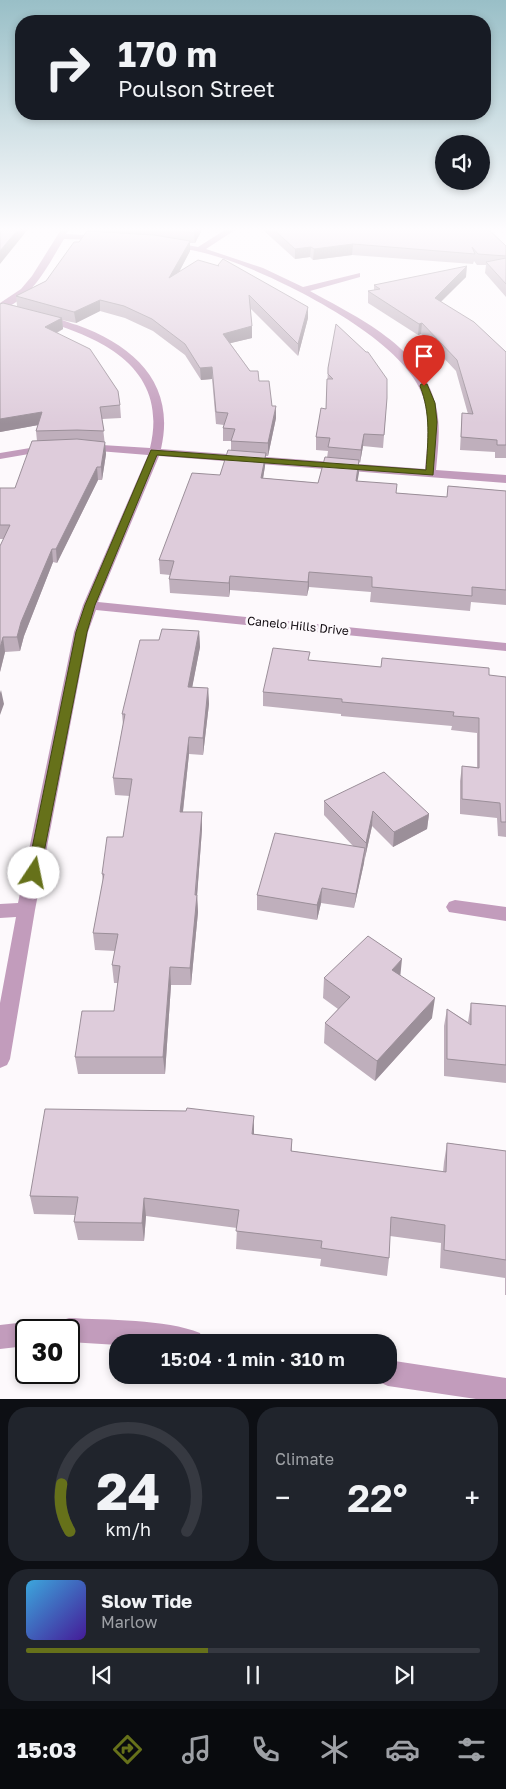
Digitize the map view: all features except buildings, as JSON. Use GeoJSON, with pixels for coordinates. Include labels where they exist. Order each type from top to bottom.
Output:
{"type":"FeatureCollection","features":[{"type":"Feature","properties":{"kind":"street"},"geometry":{"type":"LineString","coordinates":[[0,307],[21,293]]}},
{"type":"Feature","properties":{"kind":"street"},"geometry":{"type":"LineString","coordinates":[[309,293],[390,344],[404,357],[414,371],[424,386],[431,403],[433,422],[430,473]]}},
{"type":"Feature","properties":{"kind":"street"},"geometry":{"type":"LineString","coordinates":[[0,307],[16,311]]}},
{"type":"Feature","properties":{"kind":"street"},"geometry":{"type":"LineString","coordinates":[[0,1059],[26,910],[81,632],[90,605],[154,452],[158,433],[159,412],[150,384],[130,359],[99,339],[73,327],[33,315]]}},
{"type":"Feature","properties":{"kind":"street"},"geometry":{"type":"LineString","coordinates":[[0,456],[37,448],[60,447]]}},
{"type":"Feature","properties":{"kind":"street"},"geometry":{"type":"LineString","coordinates":[[73,447],[506,480]]}},
{"type":"Feature","properties":{"kind":"street","name":"Canelo Hills Drive"},"geometry":{"type":"LineString","coordinates":[[90,605],[506,647]]}},
{"type":"Feature","properties":{"kind":"street"},"geometry":{"type":"LineString","coordinates":[[455,908],[506,914]]}},
{"type":"Feature","properties":{"kind":"street"},"geometry":{"type":"LineString","coordinates":[[0,911],[26,910]]}},
{"type":"Feature","properties":{"kind":"street"},"geometry":{"type":"LineString","coordinates":[[80,1331],[120,1334]]}},
{"type":"Feature","properties":{"kind":"street"},"geometry":{"type":"LineString","coordinates":[[0,1337],[15,1335]]}},
{"type":"Feature","properties":{"kind":"street"},"geometry":{"type":"LineString","coordinates":[[397,1374],[506,1392]]}},
{"type":"Feature","properties":{"kind":"route"},"geometry":{"type":"LineString","coordinates":[[34,873],[81,632],[90,605],[150,466],[154,452],[430,473],[433,422],[431,403],[424,386]]}}]}
